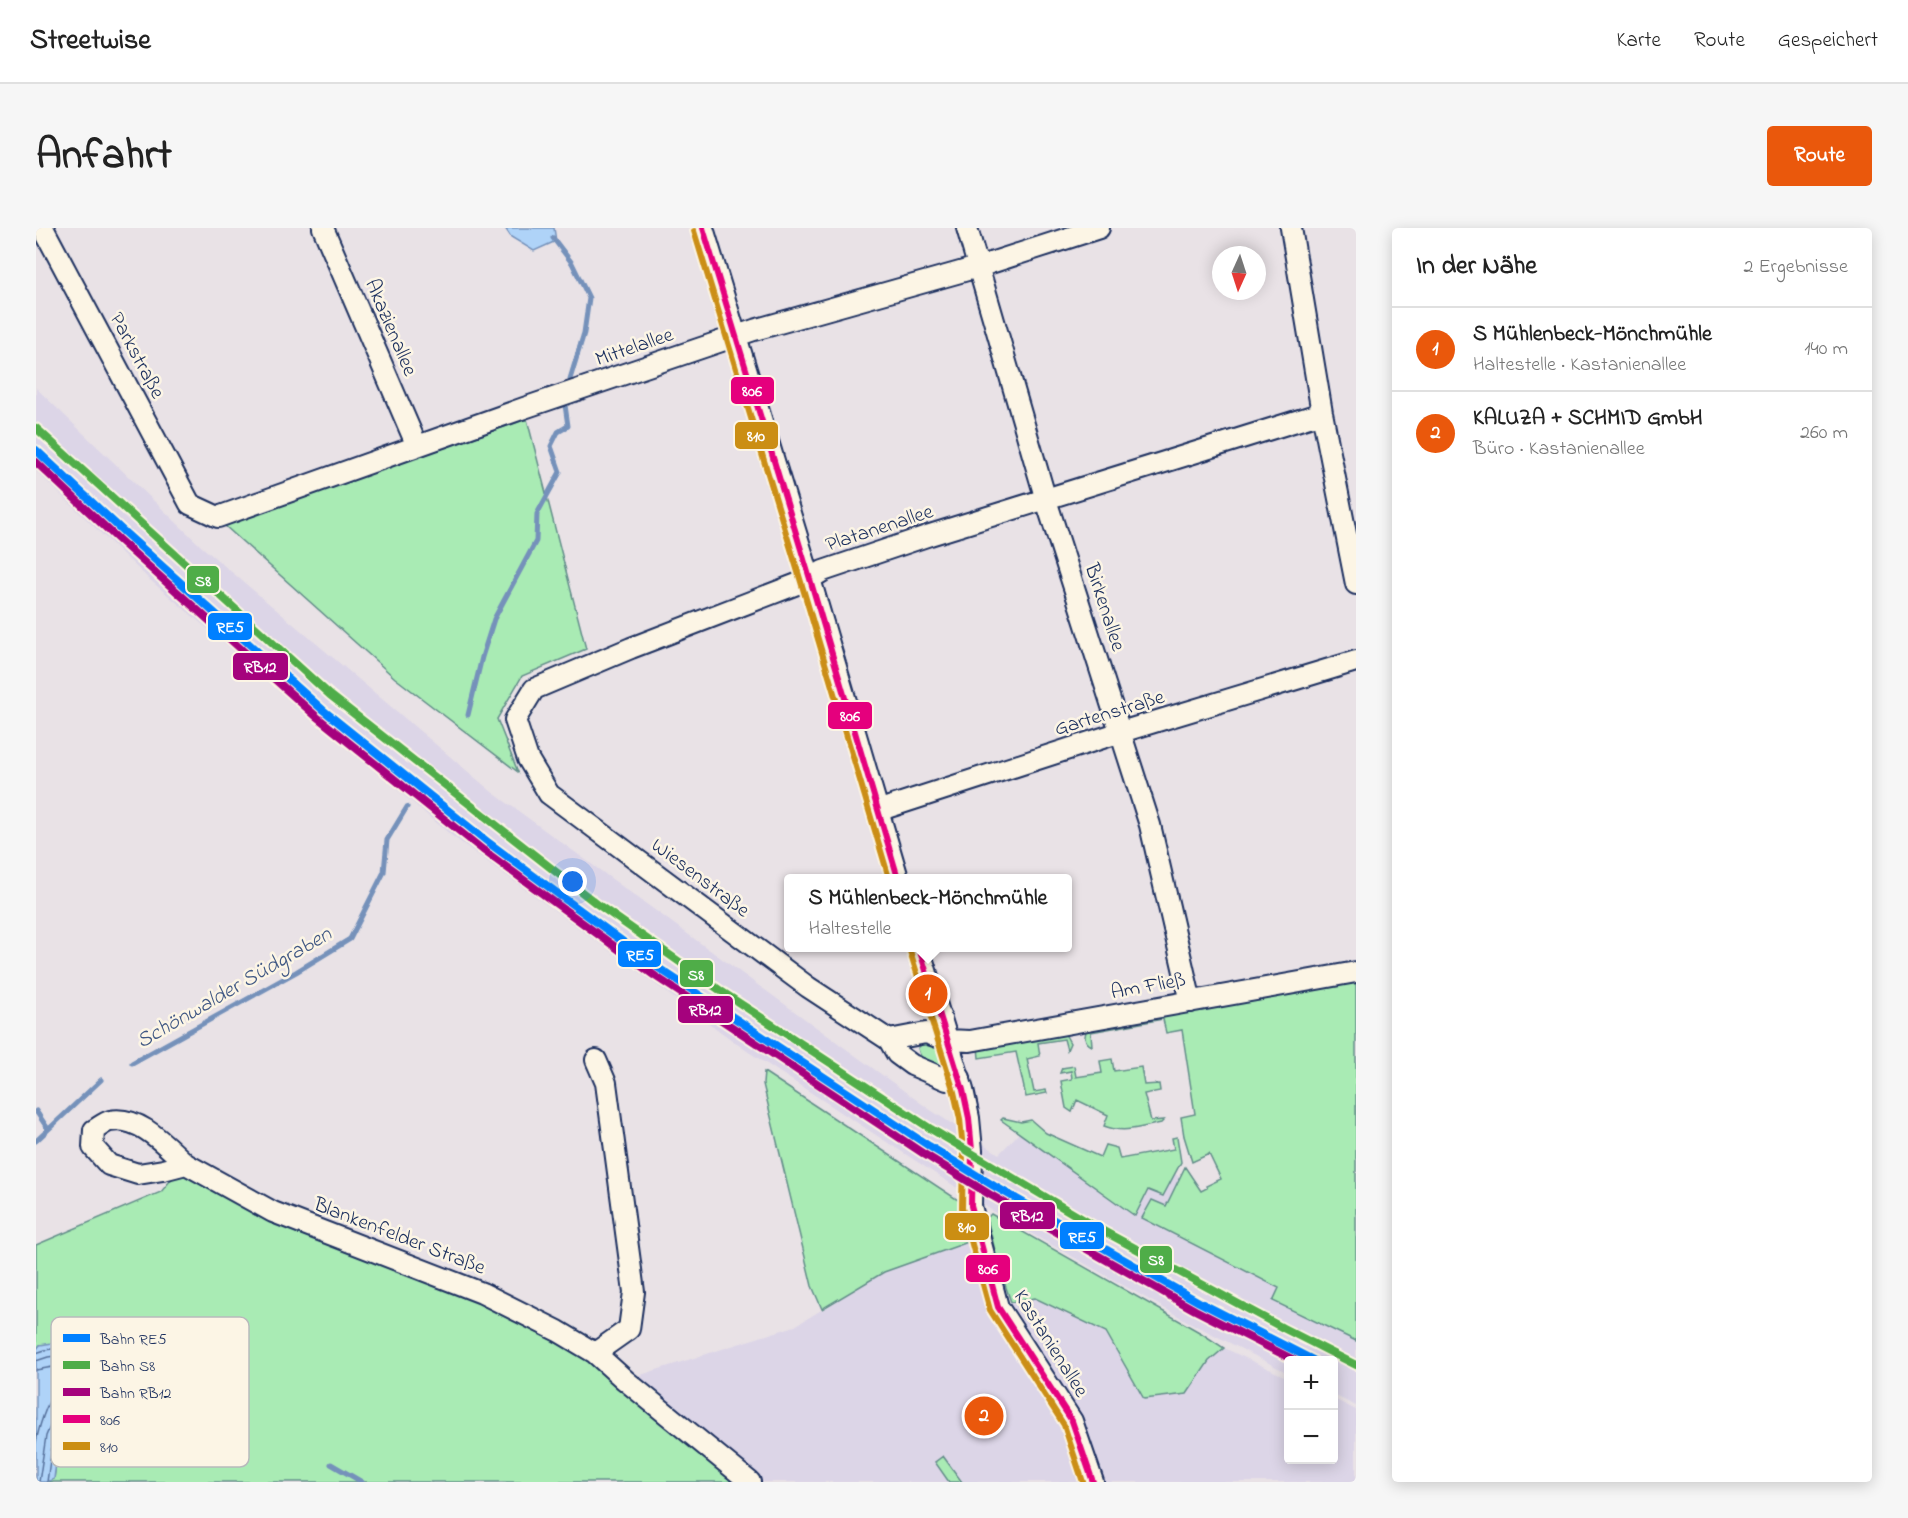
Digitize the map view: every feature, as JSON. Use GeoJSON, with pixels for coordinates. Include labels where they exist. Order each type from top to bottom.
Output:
{"type":"FeatureCollection","features":[{"type":"Feature","properties":{"kind":"street","name":"Parkstraße"},"geometry":{"type":"LineString","coordinates":[[43,228],[190,504]]}},
{"type":"Feature","properties":{"kind":"street","name":"Akazienallee"},"geometry":{"type":"LineString","coordinates":[[323,228],[417,446]]}},
{"type":"Feature","properties":{"kind":"street"},"geometry":{"type":"LineString","coordinates":[[703,228],[810,579],[896,874]]}},
{"type":"Feature","properties":{"kind":"street","name":"Birkenallee"},"geometry":{"type":"LineString","coordinates":[[967,228],[1046,500],[1150,825],[1191,1002]]}},
{"type":"Feature","properties":{"kind":"street","name":"Mittelallee"},"geometry":{"type":"LineString","coordinates":[[190,504],[218,517],[754,330],[978,267],[1100,228]]}},
{"type":"Feature","properties":{"kind":"street"},"geometry":{"type":"LineString","coordinates":[[1290,228],[1322,413],[1356,584]]}},
{"type":"Feature","properties":{"kind":"street","name":"Platanenallee"},"geometry":{"type":"LineString","coordinates":[[528,759],[515,720],[534,689],[630,648],[810,579],[823,571],[930,535],[1322,413]]}},
{"type":"Feature","properties":{"kind":"street","name":"Gartenstraße"},"geometry":{"type":"LineString","coordinates":[[877,811],[1121,732],[1356,661]]}},
{"type":"Feature","properties":{"kind":"street","name":"Wiesenstraße"},"geometry":{"type":"LineString","coordinates":[[528,759],[549,794],[808,987],[889,1040],[897,1054],[912,1065],[947,1080],[960,1078]]}},
{"type":"Feature","properties":{"kind":"street","name":"Kastanienallee"},"geometry":{"type":"LineString","coordinates":[[920,952],[960,1078],[969,1118],[971,1206],[998,1307],[1071,1421],[1093,1482]]}},
{"type":"Feature","properties":{"kind":"street","name":"Am Fließ"},"geometry":{"type":"LineString","coordinates":[[947,1040],[970,1041],[1356,972]]}},
{"type":"Feature","properties":{"kind":"street"},"geometry":{"type":"LineString","coordinates":[[889,1040],[926,1033],[947,1040]]}},
{"type":"Feature","properties":{"kind":"street"},"geometry":{"type":"LineString","coordinates":[[595,1353],[629,1329],[634,1292],[606,1083],[597,1060]]}},
{"type":"Feature","properties":{"kind":"street","name":"Blankenfelder Straße"},"geometry":{"type":"LineString","coordinates":[[186,1164],[273,1212],[482,1293],[558,1330],[595,1353],[750,1482]]}},
{"type":"Feature","properties":{"kind":"shaded area"},"geometry":{"type":"Polygon","coordinates":[[[36,388],[202,547],[492,792],[929,1109],[999,1154],[1023,1129],[1138,1178],[1169,1169],[1215,1205],[1356,1287],[1356,1406],[1338,1397],[1338,1356],[1284,1356],[1284,1371],[1187,1321],[1002,1217],[747,1051],[451,835],[149,579],[36,471],[36,388]]]}},
{"type":"Feature","properties":{"kind":"shaded area"},"geometry":{"type":"Polygon","coordinates":[[[971,1241],[997,1306],[1035,1298],[1106,1332],[1144,1399],[1187,1394],[1209,1361],[1224,1348],[1284,1376],[1284,1464],[1338,1464],[1338,1401],[1356,1410],[1356,1482],[750,1482],[625,1380],[795,1326],[884,1272],[971,1241]]]}},
{"type":"Feature","properties":{"kind":"green space"},"geometry":{"type":"Polygon","coordinates":[[[527,419],[586,649],[522,676],[497,719],[518,772],[395,678],[224,525],[527,419]]]}},
{"type":"Feature","properties":{"kind":"green space"},"geometry":{"type":"Polygon","coordinates":[[[1356,981],[1356,1341],[1273,1301],[1279,1288],[1142,1218],[1152,1200],[1166,1206],[1185,1167],[1201,1191],[1221,1179],[1209,1154],[1192,1162],[1184,1136],[1181,1117],[1195,1114],[1182,1030],[1166,1033],[1163,1019],[1091,1032],[1092,1046],[1085,1038],[1088,1027],[1356,981]]]}},
{"type":"Feature","properties":{"kind":"green space"},"geometry":{"type":"Polygon","coordinates":[[[1064,1032],[1070,1043],[1067,1050],[1064,1039],[1038,1043],[1040,1056],[1027,1059],[1034,1092],[1046,1090],[1047,1093],[1026,1097],[1016,1052],[979,1058],[978,1047],[1064,1032]]]}},
{"type":"Feature","properties":{"kind":"green space"},"geometry":{"type":"Polygon","coordinates":[[[929,1042],[935,1044],[941,1062],[940,1066],[926,1060],[919,1052],[918,1048],[922,1044],[929,1042]]]}},
{"type":"Feature","properties":{"kind":"green space"},"geometry":{"type":"Polygon","coordinates":[[[1112,1059],[1114,1071],[1141,1067],[1144,1085],[1159,1084],[1160,1091],[1144,1094],[1151,1121],[1164,1120],[1161,1123],[1132,1129],[1111,1128],[1104,1126],[1108,1115],[1077,1100],[1072,1112],[1066,1108],[1061,1081],[1072,1079],[1071,1071],[1060,1073],[1062,1068],[1074,1066],[1076,1077],[1102,1073],[1100,1061],[1112,1059]]]}},
{"type":"Feature","properties":{"kind":"green space"},"geometry":{"type":"Polygon","coordinates":[[[764,1072],[958,1200],[971,1241],[884,1272],[822,1309],[812,1286],[763,1084],[764,1072]]]}},
{"type":"Feature","properties":{"kind":"green space"},"geometry":{"type":"Polygon","coordinates":[[[1003,1118],[1021,1122],[1031,1120],[1046,1133],[1100,1157],[1105,1145],[1117,1148],[1120,1159],[1174,1149],[1172,1138],[1177,1137],[1181,1162],[1163,1196],[1148,1190],[1135,1216],[1001,1120],[1003,1118]]]}},
{"type":"Feature","properties":{"kind":"green space"},"geometry":{"type":"Polygon","coordinates":[[[184,1164],[557,1334],[750,1482],[47,1482],[54,1479],[56,1467],[249,1467],[249,1317],[51,1317],[51,1351],[40,1345],[36,1350],[36,1245],[161,1192],[184,1164]]]}},
{"type":"Feature","properties":{"kind":"green space"},"geometry":{"type":"Polygon","coordinates":[[[991,1214],[1224,1348],[1209,1361],[1187,1394],[1144,1399],[1106,1332],[1035,1298],[1011,1302],[999,1267],[987,1218],[991,1214]]]}},
{"type":"Feature","properties":{"kind":"green space"},"geometry":{"type":"Polygon","coordinates":[[[943,1456],[962,1482],[949,1482],[935,1462],[943,1456]]]}},
{"type":"Feature","properties":{"kind":"water"},"geometry":{"type":"Polygon","coordinates":[[[505,228],[554,228],[556,241],[534,251],[511,237],[505,228]]]}},
{"type":"Feature","properties":{"kind":"water"},"geometry":{"type":"Polygon","coordinates":[[[51,1343],[51,1467],[56,1467],[54,1479],[47,1482],[36,1482],[36,1350],[40,1345],[51,1343]]]}},
{"type":"Feature","properties":{"kind":"waterway","name":"Schönwalder Südgraben"},"geometry":{"type":"LineString","coordinates":[[553,238],[572,263],[589,298],[584,333],[570,379]]}},
{"type":"Feature","properties":{"kind":"waterway","name":"Schönwalder Südgraben"},"geometry":{"type":"LineString","coordinates":[[468,715],[494,619],[536,541],[537,514],[560,472],[551,446],[558,432],[568,426],[565,405]]}},
{"type":"Feature","properties":{"kind":"waterway","name":"Schönwalder Südgraben"},"geometry":{"type":"LineString","coordinates":[[132,1063],[296,972],[350,939],[384,872],[387,840],[407,807]]}},
{"type":"Feature","properties":{"kind":"waterway","name":"Schönwalder Südgraben"},"geometry":{"type":"LineString","coordinates":[[36,1141],[101,1080]]}},
{"type":"Feature","properties":{"kind":"waterway"},"geometry":{"type":"LineString","coordinates":[[36,1111],[48,1129]]}},
{"type":"Feature","properties":{"kind":"waterway"},"geometry":{"type":"LineString","coordinates":[[331,1464],[362,1482]]}},
{"type":"Feature","properties":{"kind":"rail line","name":"S8"},"geometry":{"type":"LineString","coordinates":[[36,428],[330,695],[597,904],[721,991],[931,1129],[1096,1227],[1356,1365]]}},
{"type":"Feature","properties":{"kind":"rail line","name":"RE5"},"geometry":{"type":"LineString","coordinates":[[36,450],[323,710],[489,843],[660,969],[929,1146],[994,1186],[1199,1302],[1305,1356]]}},
{"type":"Feature","properties":{"kind":"rail line","name":"RB12"},"geometry":{"type":"LineString","coordinates":[[36,462],[118,539],[317,717],[483,850],[655,976],[924,1154],[989,1194],[1195,1310],[1286,1356]]}},
{"type":"Feature","properties":{"kind":"transit line","name":"806"},"geometry":{"type":"LineString","coordinates":[[703,228],[897,874]]}},
{"type":"Feature","properties":{"kind":"transit line","name":"810"},"geometry":{"type":"LineString","coordinates":[[694,231],[888,874]]}},
{"type":"Feature","properties":{"kind":"transit line","name":"810"},"geometry":{"type":"LineString","coordinates":[[910,952],[954,1092],[963,1150],[962,1208],[990,1310],[1064,1425],[1083,1482]]}},
{"type":"Feature","properties":{"kind":"transit line","name":"806"},"geometry":{"type":"LineString","coordinates":[[920,952],[963,1090],[972,1150],[971,1206],[998,1307],[1072,1421],[1093,1482]]}},
{"type":"Feature","properties":{"kind":"place","name":"S Mühlenbeck-Mönchmühle"},"geometry":{"type":"Point","coordinates":[928,994]}},
{"type":"Feature","properties":{"kind":"place","name":"KALUZA + SCHMID GmbH"},"geometry":{"type":"Point","coordinates":[984,1416]}}]}
